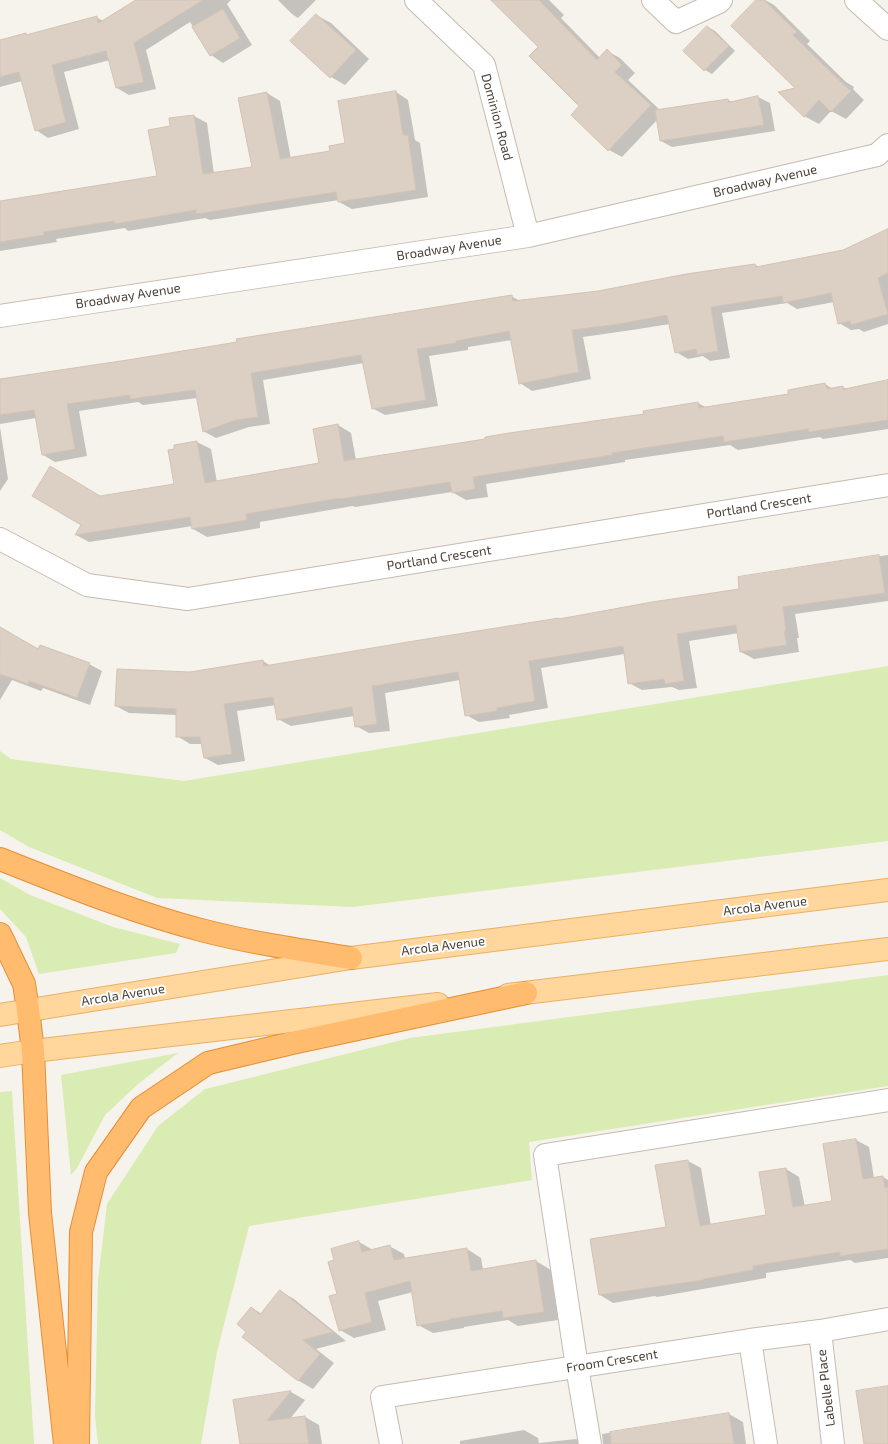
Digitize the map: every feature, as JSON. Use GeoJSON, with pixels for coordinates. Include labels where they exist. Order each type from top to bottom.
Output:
{"type":"FeatureCollection","features":[{"type":"Feature","properties":{"kind":"highway"},"geometry":{"type":"LineString","coordinates":[[0,859],[123,907],[202,930],[276,946],[351,958]]}},
{"type":"Feature","properties":{"kind":"highway"},"geometry":{"type":"LineString","coordinates":[[0,934],[24,984],[28,1010],[33,1051],[40,1213],[65,1444]]}},
{"type":"Feature","properties":{"kind":"highway"},"geometry":{"type":"LineString","coordinates":[[78,1444],[81,1232],[96,1172],[141,1108],[208,1063],[292,1043],[526,993]]}},
{"type":"Feature","properties":{"kind":"main road","name":"Arcola Avenue"},"geometry":{"type":"LineString","coordinates":[[0,1015],[351,958],[888,890]]}},
{"type":"Feature","properties":{"kind":"main road"},"geometry":{"type":"LineString","coordinates":[[0,1056],[888,949]]}},
{"type":"Feature","properties":{"kind":"street","name":"Dominion Road"},"geometry":{"type":"LineString","coordinates":[[416,0],[484,65],[528,236]]}},
{"type":"Feature","properties":{"kind":"street"},"geometry":{"type":"LineString","coordinates":[[652,0],[676,22],[721,0]]}},
{"type":"Feature","properties":{"kind":"street"},"geometry":{"type":"LineString","coordinates":[[856,0],[888,29]]}},
{"type":"Feature","properties":{"kind":"street","name":"Broadway Avenue"},"geometry":{"type":"LineString","coordinates":[[0,316],[528,236],[878,155],[888,145]]}},
{"type":"Feature","properties":{"kind":"street","name":"Portland Crescent"},"geometry":{"type":"LineString","coordinates":[[0,539],[87,585],[188,599],[888,485]]}},
{"type":"Feature","properties":{"kind":"street"},"geometry":{"type":"LineString","coordinates":[[590,1444],[545,1155],[888,1100]]}},
{"type":"Feature","properties":{"kind":"street","name":"Froom Crescent"},"geometry":{"type":"LineString","coordinates":[[391,1444],[382,1398],[750,1340],[820,1331],[888,1319]]}},
{"type":"Feature","properties":{"kind":"street","name":"Labelle Place"},"geometry":{"type":"LineString","coordinates":[[820,1331],[833,1444]]}},
{"type":"Feature","properties":{"kind":"street"},"geometry":{"type":"LineString","coordinates":[[750,1340],[766,1444]]}},
{"type":"Feature","properties":{"kind":"green space"},"geometry":{"type":"Polygon","coordinates":[[[888,666],[888,841],[353,907],[157,898],[29,847],[0,830],[0,751],[11,759],[184,781],[888,666]]]}},
{"type":"Feature","properties":{"kind":"green space"},"geometry":{"type":"Polygon","coordinates":[[[0,878],[30,895],[113,927],[180,944],[176,953],[39,974],[26,937],[0,909],[0,878]]]}},
{"type":"Feature","properties":{"kind":"green space"},"geometry":{"type":"Polygon","coordinates":[[[888,975],[888,1086],[529,1142],[532,1180],[249,1226],[217,1352],[201,1444],[98,1444],[95,1416],[98,1280],[107,1204],[158,1126],[205,1089],[410,1038],[888,975]]]}},
{"type":"Feature","properties":{"kind":"green space"},"geometry":{"type":"Polygon","coordinates":[[[178,1053],[138,1084],[105,1115],[77,1168],[71,1175],[61,1075],[178,1053]]]}},
{"type":"Feature","properties":{"kind":"green space"},"geometry":{"type":"Polygon","coordinates":[[[12,1091],[34,1444],[0,1444],[0,1092],[12,1091]]]}},
{"type":"Feature","properties":{"kind":"building"},"geometry":{"type":"Polygon","coordinates":[[[136,0],[203,0],[134,43],[144,82],[116,88],[106,51],[52,65],[66,122],[35,131],[19,72],[0,77],[0,40],[26,33],[26,35],[97,16],[98,23],[136,0]]]}},
{"type":"Feature","properties":{"kind":"building"},"geometry":{"type":"Polygon","coordinates":[[[491,0],[539,0],[597,60],[607,49],[622,65],[615,72],[651,105],[608,151],[571,115],[579,106],[529,56],[538,47],[491,0]]]}},
{"type":"Feature","properties":{"kind":"building"},"geometry":{"type":"Polygon","coordinates":[[[756,0],[764,0],[797,32],[793,35],[838,79],[841,78],[839,80],[851,91],[831,112],[819,100],[804,117],[778,92],[795,88],[731,26],[756,0]]]}},
{"type":"Feature","properties":{"kind":"building"},"geometry":{"type":"Polygon","coordinates":[[[223,9],[240,38],[210,56],[192,27],[223,9]]]}},
{"type":"Feature","properties":{"kind":"building"},"geometry":{"type":"Polygon","coordinates":[[[316,14],[356,50],[330,78],[290,41],[316,14]]]}},
{"type":"Feature","properties":{"kind":"building"},"geometry":{"type":"Polygon","coordinates":[[[707,26],[729,46],[704,71],[683,51],[707,26]]]}},
{"type":"Feature","properties":{"kind":"building"},"geometry":{"type":"Polygon","coordinates":[[[396,91],[403,135],[408,135],[416,190],[338,202],[336,192],[196,214],[196,210],[115,224],[114,221],[44,232],[44,235],[0,242],[0,201],[157,176],[148,130],[170,126],[169,118],[194,115],[203,174],[252,167],[238,98],[267,92],[280,159],[330,151],[329,146],[345,143],[338,101],[396,91]]]}},
{"type":"Feature","properties":{"kind":"building"},"geometry":{"type":"Polygon","coordinates":[[[758,96],[764,125],[660,141],[655,110],[728,99],[729,102],[758,96]]]}},
{"type":"Feature","properties":{"kind":"building"},"geometry":{"type":"Polygon","coordinates":[[[888,229],[888,273],[878,278],[888,314],[851,325],[850,321],[838,324],[831,293],[783,303],[782,296],[711,307],[718,351],[697,355],[696,349],[675,353],[667,315],[619,324],[572,330],[579,372],[519,384],[509,331],[456,341],[456,343],[417,349],[426,400],[372,409],[361,355],[251,373],[258,417],[236,420],[203,432],[195,390],[130,399],[130,395],[67,404],[75,449],[42,455],[34,410],[0,415],[0,379],[134,359],[237,342],[236,339],[512,295],[513,301],[598,291],[686,274],[755,264],[756,267],[843,250],[888,229]]]}},
{"type":"Feature","properties":{"kind":"building"},"geometry":{"type":"Polygon","coordinates":[[[888,380],[888,420],[809,432],[808,429],[724,442],[723,436],[612,453],[612,455],[473,477],[475,489],[452,493],[450,482],[340,498],[246,514],[247,520],[192,529],[190,517],[75,535],[81,525],[32,496],[50,466],[100,496],[174,484],[168,450],[174,449],[174,445],[197,441],[205,483],[319,463],[313,429],[338,424],[344,461],[485,439],[485,437],[509,433],[644,414],[643,411],[698,402],[699,408],[788,394],[788,390],[825,383],[827,389],[843,386],[843,389],[888,380]]]}},
{"type":"Feature","properties":{"kind":"building"},"geometry":{"type":"Polygon","coordinates":[[[879,555],[885,593],[783,607],[786,631],[784,631],[787,645],[740,652],[736,625],[677,634],[684,681],[665,684],[664,679],[628,684],[623,646],[529,661],[535,701],[497,708],[497,711],[465,716],[458,672],[372,686],[377,724],[355,727],[352,707],[277,720],[273,697],[224,704],[232,754],[204,758],[200,737],[176,737],[176,709],[115,706],[117,669],[190,672],[263,660],[264,666],[739,589],[738,577],[879,555]]]}},
{"type":"Feature","properties":{"kind":"building"},"geometry":{"type":"Polygon","coordinates":[[[0,627],[38,649],[40,645],[90,663],[77,698],[29,681],[28,684],[0,674],[0,627]]]}},
{"type":"Feature","properties":{"kind":"building"},"geometry":{"type":"Polygon","coordinates":[[[856,1139],[863,1179],[883,1176],[885,1188],[888,1187],[888,1249],[840,1256],[840,1252],[753,1266],[753,1270],[704,1280],[599,1295],[590,1239],[666,1227],[655,1165],[688,1160],[700,1226],[766,1215],[759,1172],[786,1168],[793,1207],[832,1201],[823,1144],[856,1139]]]}},
{"type":"Feature","properties":{"kind":"building"},"geometry":{"type":"Polygon","coordinates":[[[359,1241],[362,1252],[390,1245],[394,1260],[467,1248],[471,1271],[536,1260],[544,1312],[503,1318],[502,1311],[417,1326],[410,1281],[365,1293],[372,1322],[339,1331],[329,1296],[337,1294],[328,1262],[334,1260],[331,1249],[359,1241]]]}},
{"type":"Feature","properties":{"kind":"building"},"geometry":{"type":"Polygon","coordinates":[[[280,1290],[333,1332],[303,1340],[320,1354],[298,1381],[242,1337],[246,1332],[237,1324],[251,1307],[260,1314],[280,1290]]]}},
{"type":"Feature","properties":{"kind":"building"},"geometry":{"type":"Polygon","coordinates":[[[888,1386],[888,1444],[864,1444],[856,1391],[888,1386]]]}},
{"type":"Feature","properties":{"kind":"building"},"geometry":{"type":"Polygon","coordinates":[[[291,1391],[267,1421],[305,1416],[309,1444],[240,1444],[233,1400],[291,1391]]]}},
{"type":"Feature","properties":{"kind":"building"},"geometry":{"type":"Polygon","coordinates":[[[729,1413],[734,1444],[611,1444],[610,1432],[729,1413]]]}}]}
